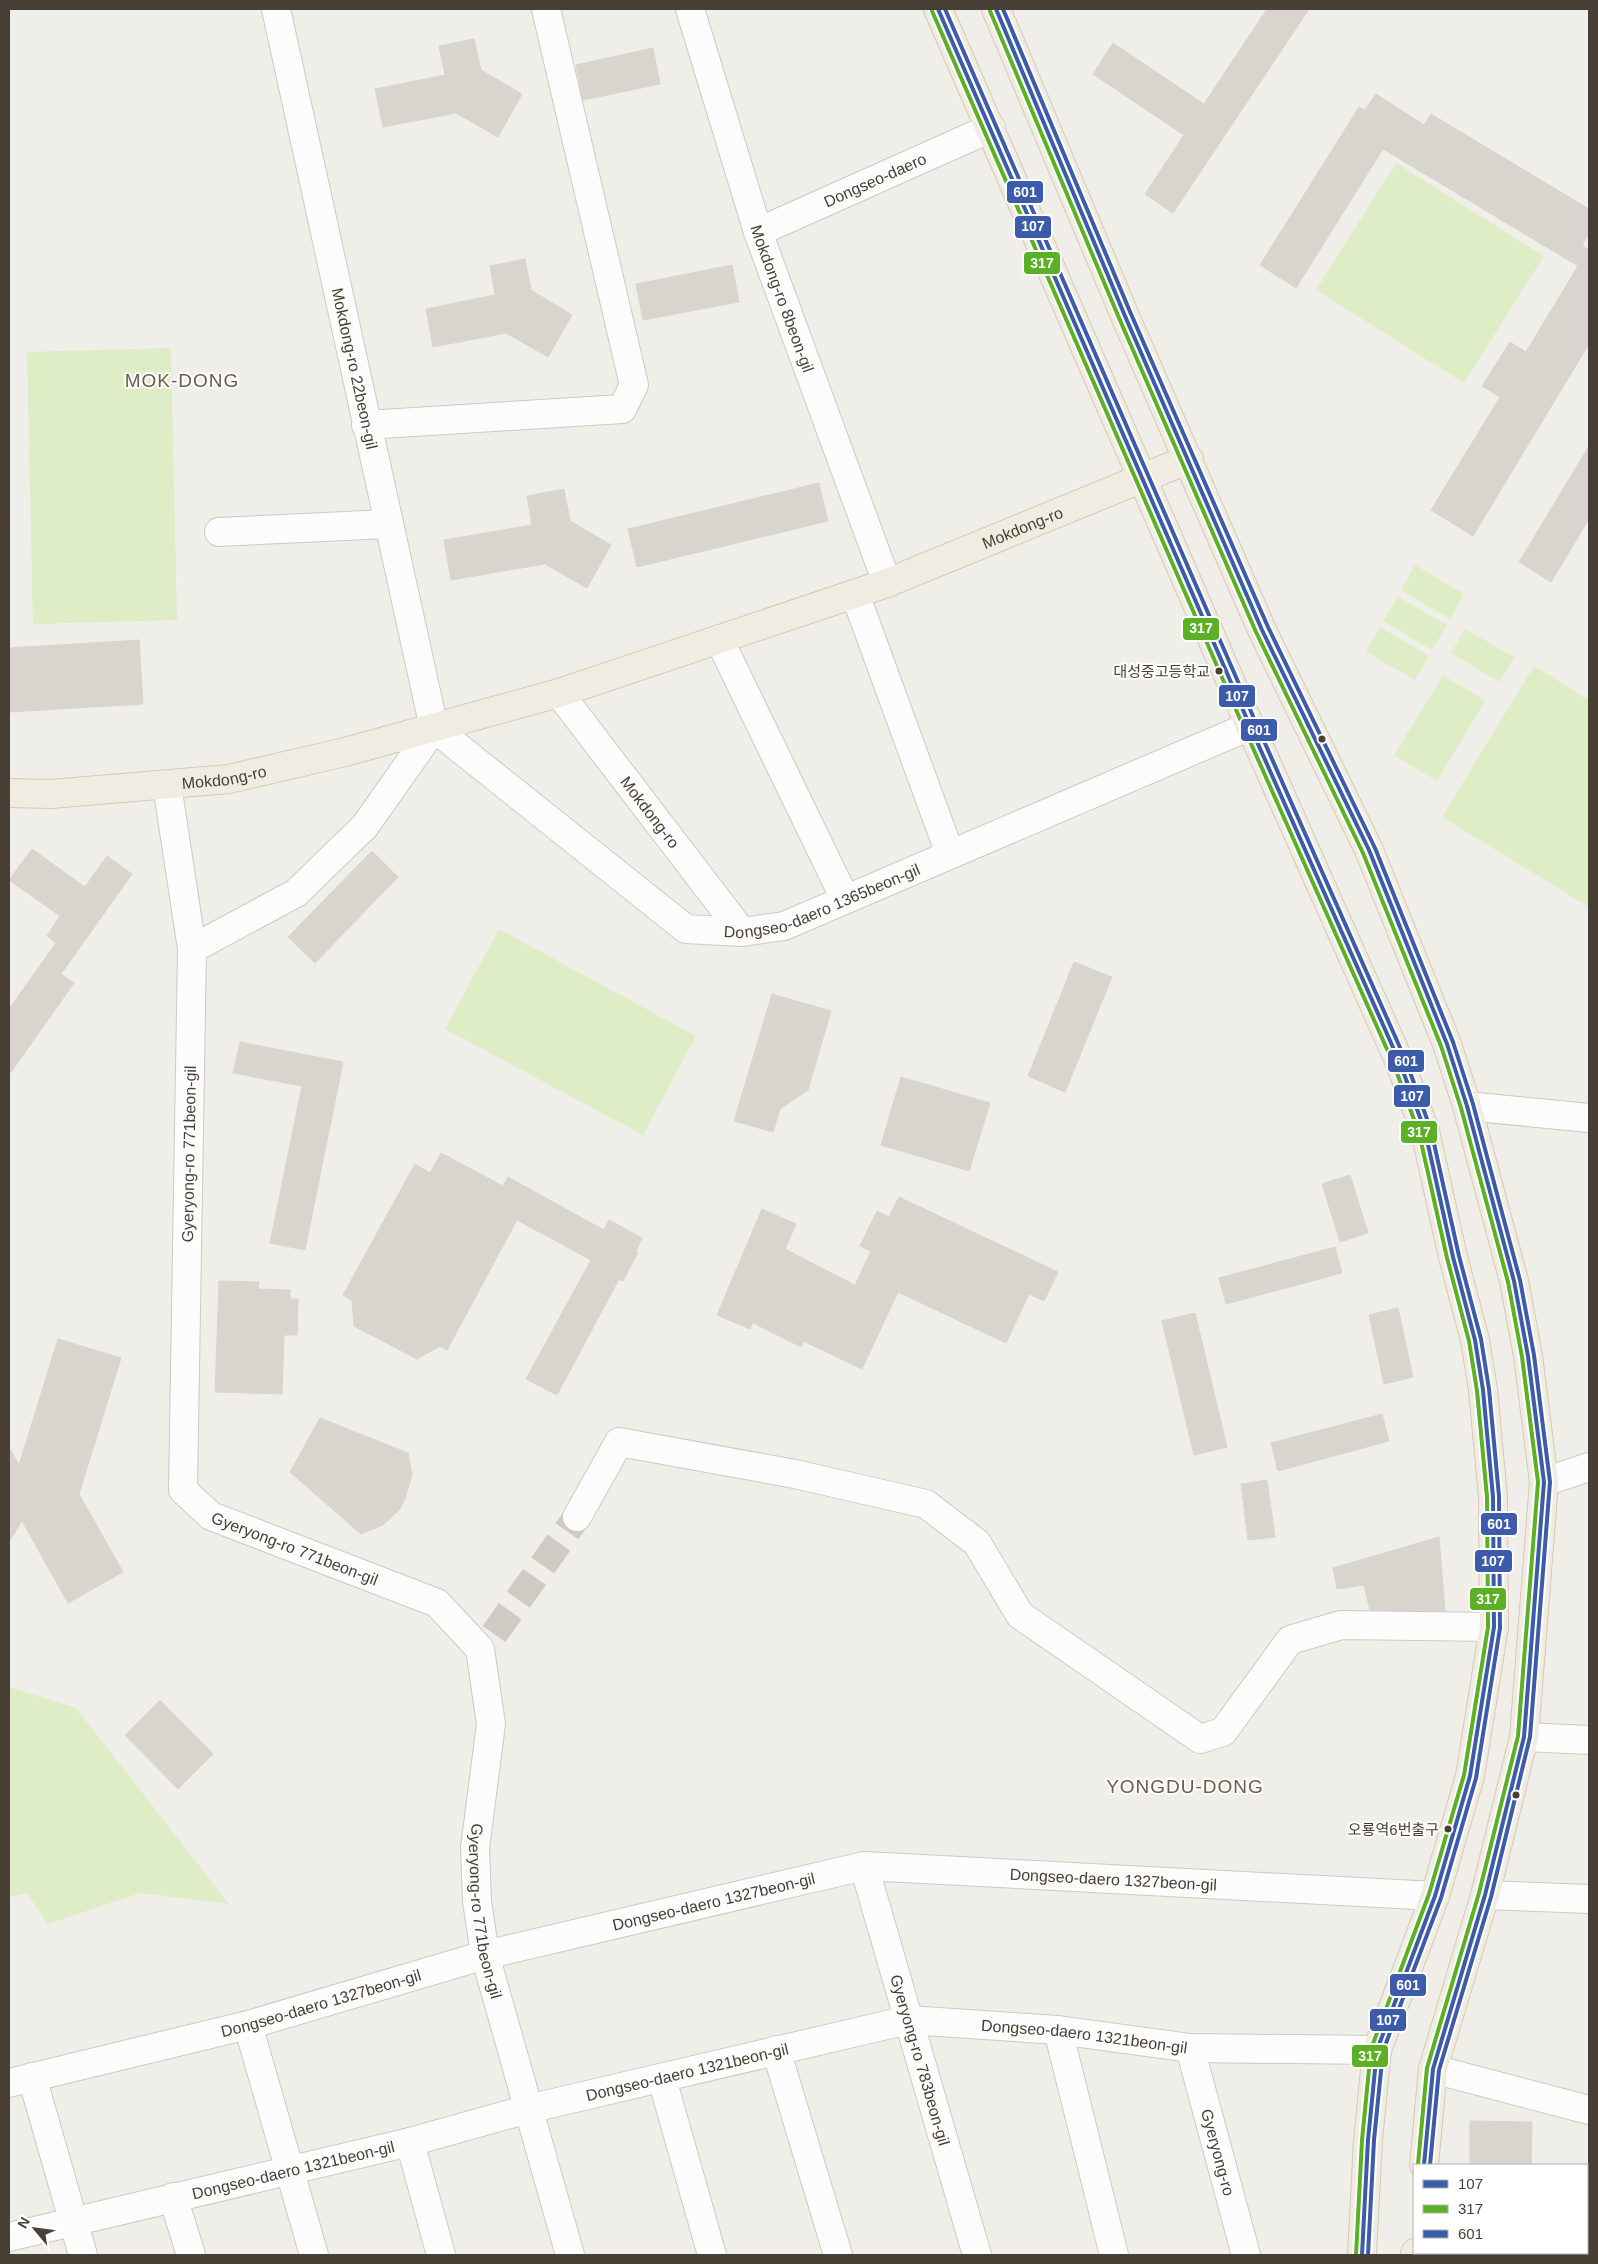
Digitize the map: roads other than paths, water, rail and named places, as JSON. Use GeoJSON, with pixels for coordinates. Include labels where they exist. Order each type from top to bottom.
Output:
{"type":"FeatureCollection","features":[{"type":"Feature","properties":{"kind":"main road"},"geometry":{"type":"LineString","coordinates":[[938,9],[1144,478],[1250,726],[1400,1063],[1425,1131],[1453,1257],[1476,1340],[1483,1390],[1493,1497],[1494,1627],[1470,1776],[1435,1896],[1377,2050],[1368,2140],[1362,2255]]}},
{"type":"Feature","properties":{"kind":"main road"},"geometry":{"type":"LineString","coordinates":[[996,9],[1125,316],[1262,630],[1369,850],[1448,1044],[1467,1106],[1514,1281],[1528,1356],[1544,1482],[1524,1737],[1485,1895],[1433,2069],[1424,2164]]}},
{"type":"Feature","properties":{"kind":"main road","name":"Mokdong-ro"},"geometry":{"type":"LineString","coordinates":[[9,793],[51,794],[229,779],[345,752],[559,693],[886,583],[1189,459]]}},
{"type":"Feature","properties":{"kind":"street","name":"Mokdong-ro 22beon-gil"},"geometry":{"type":"LineString","coordinates":[[276,9],[434,728]]}},
{"type":"Feature","properties":{"kind":"street"},"geometry":{"type":"LineString","coordinates":[[366,424],[622,409],[634,385],[546,9]]}},
{"type":"Feature","properties":{"kind":"street","name":"Mokdong-ro 8beon-gil"},"geometry":{"type":"LineString","coordinates":[[690,9],[758,232],[886,583]]}},
{"type":"Feature","properties":{"kind":"street","name":"Dongseo-daero"},"geometry":{"type":"LineString","coordinates":[[758,232],[990,128]]}},
{"type":"Feature","properties":{"kind":"street"},"geometry":{"type":"LineString","coordinates":[[219,532],[388,524]]}},
{"type":"Feature","properties":{"kind":"street"},"geometry":{"type":"LineString","coordinates":[[854,594],[950,854]]}},
{"type":"Feature","properties":{"kind":"street"},"geometry":{"type":"LineString","coordinates":[[719,640],[845,899]]}},
{"type":"Feature","properties":{"kind":"street","name":"Mokdong-ro"},"geometry":{"type":"LineString","coordinates":[[559,693],[742,932]]}},
{"type":"Feature","properties":{"kind":"street","name":"Dongseo-daero 1365beon-gil"},"geometry":{"type":"LineString","coordinates":[[434,728],[686,929],[742,932],[784,926],[1250,726]]}},
{"type":"Feature","properties":{"kind":"street"},"geometry":{"type":"LineString","coordinates":[[192,949],[296,893],[365,826],[434,728]]}},
{"type":"Feature","properties":{"kind":"street","name":"Gyeryong-ro 771beon-gil"},"geometry":{"type":"LineString","coordinates":[[167,785],[192,949],[183,1490],[211,1516],[437,1603],[487,1642],[491,1724],[475,1848],[477,1901],[485,1955],[570,2255]]}},
{"type":"Feature","properties":{"kind":"street"},"geometry":{"type":"LineString","coordinates":[[1467,1106],[1589,1118]]}},
{"type":"Feature","properties":{"kind":"street"},"geometry":{"type":"LineString","coordinates":[[577,1517],[619,1442],[796,1474],[926,1504],[977,1543],[1020,1615],[1200,1740],[1223,1732],[1290,1640],[1341,1625],[1494,1627]]}},
{"type":"Feature","properties":{"kind":"street"},"geometry":{"type":"LineString","coordinates":[[1544,1482],[1589,1467]]}},
{"type":"Feature","properties":{"kind":"street"},"geometry":{"type":"LineString","coordinates":[[1524,1737],[1589,1740]]}},
{"type":"Feature","properties":{"kind":"street","name":"Dongseo-daero 1327beon-gil"},"geometry":{"type":"LineString","coordinates":[[21,2080],[248,2025],[485,1955],[864,1866],[1435,1896]]}},
{"type":"Feature","properties":{"kind":"street","name":"Gyeryong-ro 783beon-gil"},"geometry":{"type":"LineString","coordinates":[[864,1866],[978,2255]]}},
{"type":"Feature","properties":{"kind":"street"},"geometry":{"type":"LineString","coordinates":[[1485,1895],[1589,1899]]}},
{"type":"Feature","properties":{"kind":"street","name":"Dongseo-daero 1321beon-gil"},"geometry":{"type":"LineString","coordinates":[[9,2237],[410,2142],[528,2108],[662,2079],[776,2050],[908,2020],[1058,2030],[1190,2048],[1377,2050]]}},
{"type":"Feature","properties":{"kind":"street"},"geometry":{"type":"LineString","coordinates":[[248,2025],[314,2255]]}},
{"type":"Feature","properties":{"kind":"street"},"geometry":{"type":"LineString","coordinates":[[1058,2030],[1114,2255]]}},
{"type":"Feature","properties":{"kind":"street","name":"Gyeryong-ro"},"geometry":{"type":"LineString","coordinates":[[1190,2048],[1239,2253]]}},
{"type":"Feature","properties":{"kind":"street"},"geometry":{"type":"LineString","coordinates":[[776,2050],[838,2255]]}},
{"type":"Feature","properties":{"kind":"street"},"geometry":{"type":"LineString","coordinates":[[1433,2069],[1589,2110]]}},
{"type":"Feature","properties":{"kind":"street"},"geometry":{"type":"LineString","coordinates":[[662,2079],[712,2255]]}},
{"type":"Feature","properties":{"kind":"street"},"geometry":{"type":"LineString","coordinates":[[21,2080],[73,2222],[83,2255]]}},
{"type":"Feature","properties":{"kind":"street"},"geometry":{"type":"LineString","coordinates":[[410,2142],[441,2255]]}},
{"type":"Feature","properties":{"kind":"street"},"geometry":{"type":"LineString","coordinates":[[173,2197],[191,2255]]}},
{"type":"Feature","properties":{"kind":"tunnel"},"geometry":{"type":"LineString","coordinates":[[494,1634],[577,1517]]}},
{"type":"Feature","properties":{"kind":"place","name":"대성중고등학교"},"geometry":{"type":"Point","coordinates":[1219,671]}},
{"type":"Feature","properties":{"kind":"place","name":"오룡역6번출구"},"geometry":{"type":"Point","coordinates":[1448,1829]}},
{"type":"Feature","properties":{"kind":"district","name":"MOK-DONG"},"geometry":{"type":"Point","coordinates":[182,380]}},
{"type":"Feature","properties":{"kind":"district","name":"YONGDU-DONG"},"geometry":{"type":"Point","coordinates":[1185,1786]}}]}
